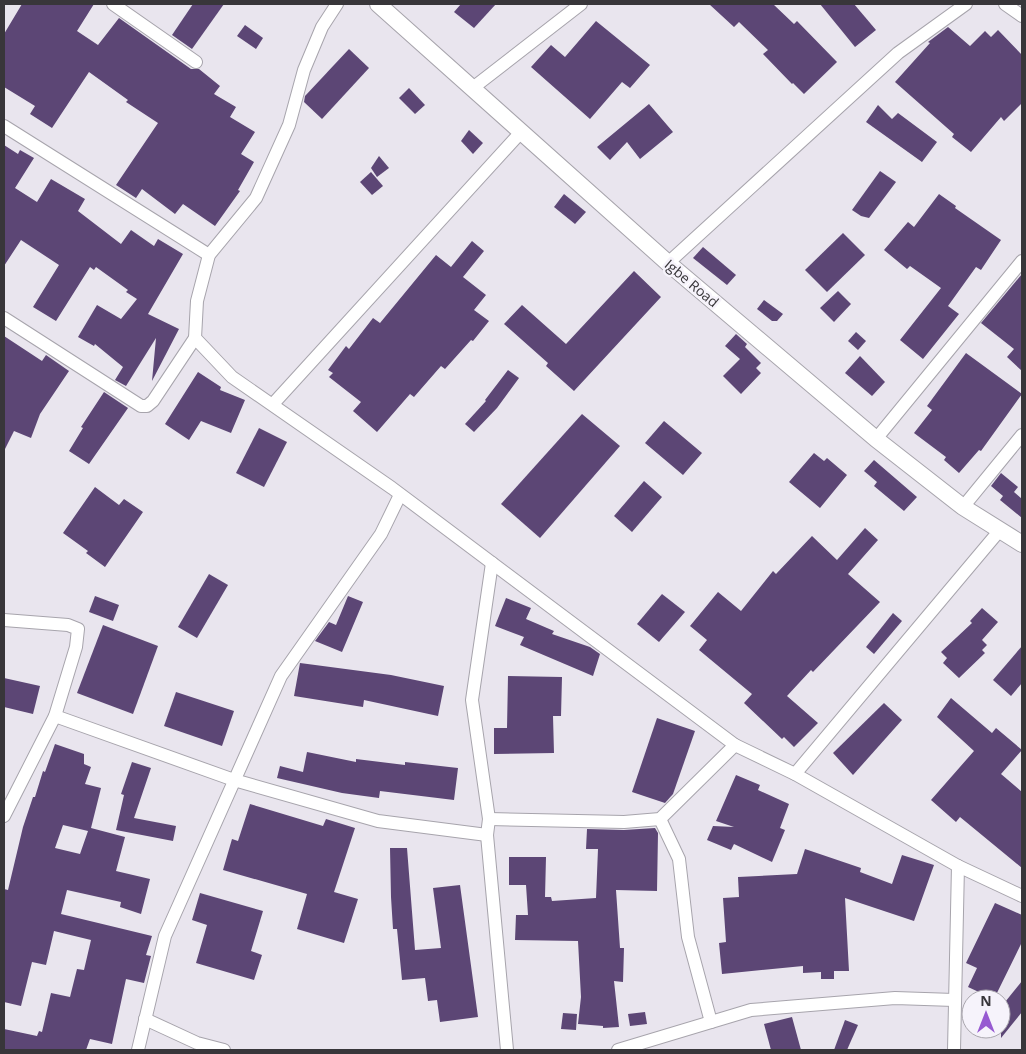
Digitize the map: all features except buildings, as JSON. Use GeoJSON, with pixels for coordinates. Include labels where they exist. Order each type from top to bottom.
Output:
{"type":"FeatureCollection","features":[{"type":"Feature","properties":{"kind":"street"},"geometry":{"type":"LineString","coordinates":[[113,4],[196,62]]}},
{"type":"Feature","properties":{"kind":"street"},"geometry":{"type":"LineString","coordinates":[[4,318],[141,406],[146,406],[153,401],[195,338],[197,301],[209,255],[256,198],[289,125],[308,61],[322,27],[337,4]]}},
{"type":"Feature","properties":{"kind":"street","name":"Igbe Road"},"geometry":{"type":"LineString","coordinates":[[378,4],[474,87],[668,263],[876,439],[963,507],[1022,544]]}},
{"type":"Feature","properties":{"kind":"street"},"geometry":{"type":"LineString","coordinates":[[474,87],[581,4]]}},
{"type":"Feature","properties":{"kind":"street"},"geometry":{"type":"LineString","coordinates":[[668,263],[898,53],[966,4]]}},
{"type":"Feature","properties":{"kind":"street"},"geometry":{"type":"LineString","coordinates":[[1004,4],[1022,16]]}},
{"type":"Feature","properties":{"kind":"street"},"geometry":{"type":"LineString","coordinates":[[4,126],[209,255]]}},
{"type":"Feature","properties":{"kind":"street"},"geometry":{"type":"LineString","coordinates":[[273,404],[522,131]]}},
{"type":"Feature","properties":{"kind":"street"},"geometry":{"type":"LineString","coordinates":[[876,439],[1022,261]]}},
{"type":"Feature","properties":{"kind":"street"},"geometry":{"type":"LineString","coordinates":[[195,338],[232,377],[400,495],[735,745],[795,774],[958,866],[1022,896]]}},
{"type":"Feature","properties":{"kind":"street"},"geometry":{"type":"LineString","coordinates":[[963,507],[1022,435]]}},
{"type":"Feature","properties":{"kind":"street"},"geometry":{"type":"LineString","coordinates":[[138,1050],[165,936],[281,676],[381,534],[400,495]]}},
{"type":"Feature","properties":{"kind":"street"},"geometry":{"type":"LineString","coordinates":[[795,774],[1000,530]]}},
{"type":"Feature","properties":{"kind":"street"},"geometry":{"type":"LineString","coordinates":[[492,563],[472,700],[489,819],[487,835],[507,1050]]}},
{"type":"Feature","properties":{"kind":"street"},"geometry":{"type":"LineString","coordinates":[[4,620],[68,625],[78,629],[76,647],[55,716],[4,816]]}},
{"type":"Feature","properties":{"kind":"street"},"geometry":{"type":"LineString","coordinates":[[55,716],[234,780],[378,821],[487,835]]}},
{"type":"Feature","properties":{"kind":"street"},"geometry":{"type":"LineString","coordinates":[[489,819],[624,822],[660,819],[735,745]]}},
{"type":"Feature","properties":{"kind":"street"},"geometry":{"type":"LineString","coordinates":[[660,819],[679,859],[688,937],[711,1022]]}},
{"type":"Feature","properties":{"kind":"street"},"geometry":{"type":"LineString","coordinates":[[954,1050],[958,866]]}},
{"type":"Feature","properties":{"kind":"street"},"geometry":{"type":"LineString","coordinates":[[618,1050],[652,1045],[711,1022],[751,1010],[895,998],[954,1000]]}},
{"type":"Feature","properties":{"kind":"street"},"geometry":{"type":"LineString","coordinates":[[146,1019],[197,1043],[224,1050]]}}]}
